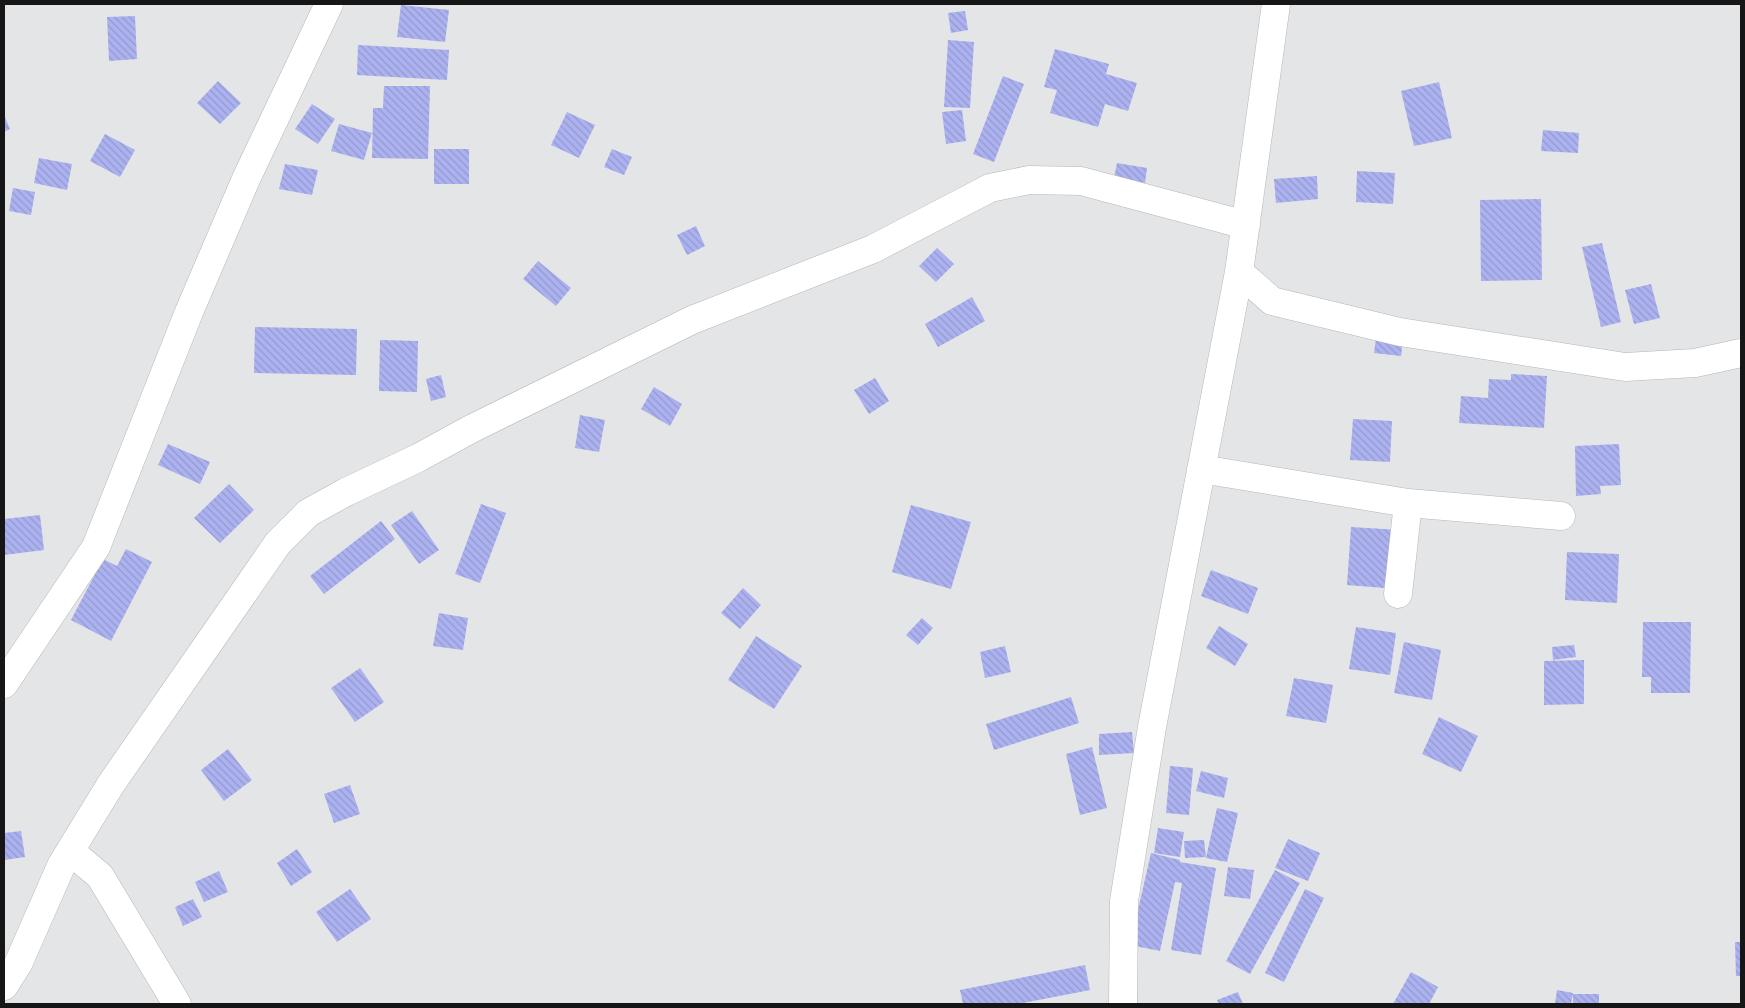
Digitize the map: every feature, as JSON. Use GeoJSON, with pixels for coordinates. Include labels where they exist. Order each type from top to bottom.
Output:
{"type":"FeatureCollection","features":[{"type":"Feature","properties":{"kind":"street"},"geometry":{"type":"LineString","coordinates":[[4,684],[96,547],[189,312],[238,197],[329,4]]}},
{"type":"Feature","properties":{"kind":"street"},"geometry":{"type":"LineString","coordinates":[[1123,1004],[1124,901],[1152,727],[1239,272],[1276,4]]}},
{"type":"Feature","properties":{"kind":"street"},"geometry":{"type":"LineString","coordinates":[[4,986],[18,964],[62,864],[111,784],[278,543],[308,513],[471,429],[692,320],[873,249],[990,188],[1029,180],[1081,181],[1246,224]]}},
{"type":"Feature","properties":{"kind":"street"},"geometry":{"type":"LineString","coordinates":[[1239,272],[1272,301],[1400,332],[1625,367],[1695,363],[1741,353]]}},
{"type":"Feature","properties":{"kind":"street"},"geometry":{"type":"LineString","coordinates":[[1201,469],[1408,503],[1561,516]]}},
{"type":"Feature","properties":{"kind":"street"},"geometry":{"type":"LineString","coordinates":[[1398,594],[1408,503]]}},
{"type":"Feature","properties":{"kind":"street"},"geometry":{"type":"LineString","coordinates":[[70,851],[100,876],[177,1004]]}},
{"type":"Feature","properties":{"kind":"building"},"geometry":{"type":"Polygon","coordinates":[[[401,5],[449,10],[445,42],[397,37],[401,5]]]}},
{"type":"Feature","properties":{"kind":"building"},"geometry":{"type":"Polygon","coordinates":[[[965,11],[968,30],[951,33],[948,13],[965,11]]]}},
{"type":"Feature","properties":{"kind":"building"},"geometry":{"type":"Polygon","coordinates":[[[135,16],[137,59],[109,61],[107,17],[135,16]]]}},
{"type":"Feature","properties":{"kind":"building"},"geometry":{"type":"Polygon","coordinates":[[[948,40],[974,42],[970,108],[944,107],[948,40]]]}},
{"type":"Feature","properties":{"kind":"building"},"geometry":{"type":"Polygon","coordinates":[[[358,45],[449,50],[447,80],[357,75],[358,45]]]}},
{"type":"Feature","properties":{"kind":"building"},"geometry":{"type":"Polygon","coordinates":[[[1055,49],[1109,64],[1106,74],[1137,83],[1128,111],[1105,104],[1098,127],[1050,113],[1057,90],[1044,87],[1055,49]]]}},
{"type":"Feature","properties":{"kind":"building"},"geometry":{"type":"Polygon","coordinates":[[[1003,76],[1024,84],[994,162],[973,154],[1003,76]]]}},
{"type":"Feature","properties":{"kind":"building"},"geometry":{"type":"Polygon","coordinates":[[[218,81],[241,103],[220,124],[197,103],[218,81]]]}},
{"type":"Feature","properties":{"kind":"building"},"geometry":{"type":"Polygon","coordinates":[[[1439,82],[1452,138],[1414,146],[1401,91],[1439,82]]]}},
{"type":"Feature","properties":{"kind":"building"},"geometry":{"type":"Polygon","coordinates":[[[384,86],[430,86],[428,159],[372,158],[373,108],[383,108],[384,86]]]}},
{"type":"Feature","properties":{"kind":"building"},"geometry":{"type":"Polygon","coordinates":[[[312,104],[335,119],[318,144],[295,129],[312,104]]]}},
{"type":"Feature","properties":{"kind":"building"},"geometry":{"type":"Polygon","coordinates":[[[962,110],[966,141],[946,144],[942,112],[962,110]]]}},
{"type":"Feature","properties":{"kind":"building"},"geometry":{"type":"Polygon","coordinates":[[[567,112],[595,125],[579,158],[551,145],[567,112]]]}},
{"type":"Feature","properties":{"kind":"building"},"geometry":{"type":"Polygon","coordinates":[[[4,115],[10,129],[4,132],[4,115]]]}},
{"type":"Feature","properties":{"kind":"building"},"geometry":{"type":"Polygon","coordinates":[[[339,124],[372,133],[364,160],[331,151],[339,124]]]}},
{"type":"Feature","properties":{"kind":"building"},"geometry":{"type":"Polygon","coordinates":[[[1543,130],[1579,133],[1578,153],[1541,151],[1543,130]]]}},
{"type":"Feature","properties":{"kind":"building"},"geometry":{"type":"Polygon","coordinates":[[[105,134],[135,150],[120,177],[90,161],[105,134]]]}},
{"type":"Feature","properties":{"kind":"building"},"geometry":{"type":"Polygon","coordinates":[[[434,149],[469,149],[469,184],[434,184],[434,149]]]}},
{"type":"Feature","properties":{"kind":"building"},"geometry":{"type":"Polygon","coordinates":[[[612,149],[632,157],[624,175],[604,167],[612,149]]]}},
{"type":"Feature","properties":{"kind":"building"},"geometry":{"type":"Polygon","coordinates":[[[39,158],[72,164],[67,190],[34,183],[39,158]]]}},
{"type":"Feature","properties":{"kind":"building"},"geometry":{"type":"Polygon","coordinates":[[[1117,163],[1147,168],[1145,183],[1114,178],[1117,163]]]}},
{"type":"Feature","properties":{"kind":"building"},"geometry":{"type":"Polygon","coordinates":[[[285,164],[318,170],[312,195],[279,189],[285,164]]]}},
{"type":"Feature","properties":{"kind":"building"},"geometry":{"type":"Polygon","coordinates":[[[1357,171],[1395,173],[1393,204],[1356,202],[1357,171]]]}},
{"type":"Feature","properties":{"kind":"building"},"geometry":{"type":"Polygon","coordinates":[[[1317,176],[1318,199],[1276,203],[1274,179],[1317,176]]]}},
{"type":"Feature","properties":{"kind":"building"},"geometry":{"type":"Polygon","coordinates":[[[13,188],[35,192],[31,215],[9,211],[13,188]]]}},
{"type":"Feature","properties":{"kind":"building"},"geometry":{"type":"Polygon","coordinates":[[[1541,199],[1542,280],[1481,281],[1480,200],[1541,199]]]}},
{"type":"Feature","properties":{"kind":"building"},"geometry":{"type":"Polygon","coordinates":[[[696,226],[705,246],[687,255],[677,235],[696,226]]]}},
{"type":"Feature","properties":{"kind":"building"},"geometry":{"type":"Polygon","coordinates":[[[1602,243],[1621,322],[1601,327],[1582,247],[1602,243]]]}},
{"type":"Feature","properties":{"kind":"building"},"geometry":{"type":"Polygon","coordinates":[[[937,248],[954,264],[936,282],[919,266],[937,248]]]}},
{"type":"Feature","properties":{"kind":"building"},"geometry":{"type":"Polygon","coordinates":[[[538,261],[571,288],[556,306],[523,279],[538,261]]]}},
{"type":"Feature","properties":{"kind":"building"},"geometry":{"type":"Polygon","coordinates":[[[1651,284],[1660,318],[1634,324],[1625,290],[1651,284]]]}},
{"type":"Feature","properties":{"kind":"building"},"geometry":{"type":"Polygon","coordinates":[[[972,297],[985,321],[938,347],[925,324],[972,297]]]}},
{"type":"Feature","properties":{"kind":"building"},"geometry":{"type":"Polygon","coordinates":[[[255,327],[357,329],[356,375],[254,373],[255,327]]]}},
{"type":"Feature","properties":{"kind":"building"},"geometry":{"type":"Polygon","coordinates":[[[1376,338],[1403,340],[1401,356],[1374,353],[1376,338]]]}},
{"type":"Feature","properties":{"kind":"building"},"geometry":{"type":"Polygon","coordinates":[[[380,340],[418,341],[417,392],[379,391],[380,340]]]}},
{"type":"Feature","properties":{"kind":"building"},"geometry":{"type":"Polygon","coordinates":[[[1511,374],[1547,376],[1544,428],[1459,423],[1461,396],[1488,398],[1489,379],[1511,380],[1511,374]]]}},
{"type":"Feature","properties":{"kind":"building"},"geometry":{"type":"Polygon","coordinates":[[[441,375],[446,397],[431,401],[426,379],[441,375]]]}},
{"type":"Feature","properties":{"kind":"building"},"geometry":{"type":"Polygon","coordinates":[[[875,378],[889,401],[869,414],[854,390],[875,378]]]}},
{"type":"Feature","properties":{"kind":"building"},"geometry":{"type":"Polygon","coordinates":[[[654,387],[682,404],[670,426],[641,409],[654,387]]]}},
{"type":"Feature","properties":{"kind":"building"},"geometry":{"type":"Polygon","coordinates":[[[580,415],[605,420],[599,452],[575,448],[580,415]]]}},
{"type":"Feature","properties":{"kind":"building"},"geometry":{"type":"Polygon","coordinates":[[[1353,419],[1392,421],[1390,462],[1350,460],[1353,419]]]}},
{"type":"Feature","properties":{"kind":"building"},"geometry":{"type":"Polygon","coordinates":[[[168,444],[210,462],[200,484],[158,465],[168,444]]]}},
{"type":"Feature","properties":{"kind":"building"},"geometry":{"type":"Polygon","coordinates":[[[1619,444],[1621,485],[1600,486],[1601,494],[1576,496],[1575,446],[1619,444]]]}},
{"type":"Feature","properties":{"kind":"building"},"geometry":{"type":"Polygon","coordinates":[[[229,484],[254,510],[220,543],[194,518],[229,484]]]}},
{"type":"Feature","properties":{"kind":"building"},"geometry":{"type":"Polygon","coordinates":[[[481,504],[506,513],[480,583],[455,574],[481,504]]]}},
{"type":"Feature","properties":{"kind":"building"},"geometry":{"type":"Polygon","coordinates":[[[911,505],[971,522],[951,589],[892,572],[911,505]]]}},
{"type":"Feature","properties":{"kind":"building"},"geometry":{"type":"Polygon","coordinates":[[[412,511],[439,550],[419,564],[391,525],[412,511]]]}},
{"type":"Feature","properties":{"kind":"building"},"geometry":{"type":"Polygon","coordinates":[[[40,515],[44,550],[4,555],[4,519],[40,515]]]}},
{"type":"Feature","properties":{"kind":"building"},"geometry":{"type":"Polygon","coordinates":[[[381,521],[395,539],[324,594],[310,576],[381,521]]]}},
{"type":"Feature","properties":{"kind":"building"},"geometry":{"type":"Polygon","coordinates":[[[1351,527],[1400,530],[1397,589],[1347,585],[1351,527]]]}},
{"type":"Feature","properties":{"kind":"building"},"geometry":{"type":"Polygon","coordinates":[[[126,549],[152,562],[111,641],[71,620],[103,559],[117,566],[126,549]]]}},
{"type":"Feature","properties":{"kind":"building"},"geometry":{"type":"Polygon","coordinates":[[[1567,552],[1619,554],[1617,603],[1565,600],[1567,552]]]}},
{"type":"Feature","properties":{"kind":"building"},"geometry":{"type":"Polygon","coordinates":[[[1211,570],[1258,588],[1248,614],[1201,596],[1211,570]]]}},
{"type":"Feature","properties":{"kind":"building"},"geometry":{"type":"Polygon","coordinates":[[[743,588],[761,605],[740,629],[721,613],[743,588]]]}},
{"type":"Feature","properties":{"kind":"building"},"geometry":{"type":"Polygon","coordinates":[[[439,613],[468,618],[463,650],[433,646],[439,613]]]}},
{"type":"Feature","properties":{"kind":"building"},"geometry":{"type":"Polygon","coordinates":[[[922,618],[933,628],[918,645],[906,635],[922,618]]]}},
{"type":"Feature","properties":{"kind":"building"},"geometry":{"type":"Polygon","coordinates":[[[1643,622],[1691,622],[1690,693],[1651,693],[1651,677],[1642,677],[1643,622]]]}},
{"type":"Feature","properties":{"kind":"building"},"geometry":{"type":"Polygon","coordinates":[[[1219,626],[1248,644],[1235,666],[1206,648],[1219,626]]]}},
{"type":"Feature","properties":{"kind":"building"},"geometry":{"type":"Polygon","coordinates":[[[1356,627],[1396,633],[1390,675],[1349,669],[1356,627]]]}},
{"type":"Feature","properties":{"kind":"building"},"geometry":{"type":"Polygon","coordinates":[[[756,636],[802,666],[774,709],[728,680],[756,636]]]}},
{"type":"Feature","properties":{"kind":"building"},"geometry":{"type":"Polygon","coordinates":[[[1404,642],[1441,650],[1432,700],[1394,693],[1404,642]]]}},
{"type":"Feature","properties":{"kind":"building"},"geometry":{"type":"Polygon","coordinates":[[[1574,645],[1576,657],[1553,660],[1552,647],[1574,645]]]}},
{"type":"Feature","properties":{"kind":"building"},"geometry":{"type":"Polygon","coordinates":[[[1005,646],[1011,672],[985,678],[980,652],[1005,646]]]}},
{"type":"Feature","properties":{"kind":"building"},"geometry":{"type":"Polygon","coordinates":[[[1584,660],[1584,704],[1544,705],[1544,661],[1584,660]]]}},
{"type":"Feature","properties":{"kind":"building"},"geometry":{"type":"Polygon","coordinates":[[[360,668],[384,702],[355,722],[331,688],[360,668]]]}},
{"type":"Feature","properties":{"kind":"building"},"geometry":{"type":"Polygon","coordinates":[[[1294,678],[1333,685],[1326,723],[1286,716],[1294,678]]]}},
{"type":"Feature","properties":{"kind":"building"},"geometry":{"type":"Polygon","coordinates":[[[1071,697],[1079,723],[994,750],[986,724],[1071,697]]]}},
{"type":"Feature","properties":{"kind":"building"},"geometry":{"type":"Polygon","coordinates":[[[1439,717],[1478,736],[1461,772],[1422,754],[1439,717]]]}},
{"type":"Feature","properties":{"kind":"building"},"geometry":{"type":"Polygon","coordinates":[[[1132,732],[1134,753],[1099,755],[1099,734],[1132,732]]]}},
{"type":"Feature","properties":{"kind":"building"},"geometry":{"type":"Polygon","coordinates":[[[1092,747],[1107,808],[1080,815],[1066,754],[1092,747]]]}},
{"type":"Feature","properties":{"kind":"building"},"geometry":{"type":"Polygon","coordinates":[[[228,749],[252,780],[224,801],[201,770],[228,749]]]}},
{"type":"Feature","properties":{"kind":"building"},"geometry":{"type":"Polygon","coordinates":[[[1170,766],[1193,768],[1189,815],[1166,813],[1170,766]]]}},
{"type":"Feature","properties":{"kind":"building"},"geometry":{"type":"Polygon","coordinates":[[[1201,771],[1228,778],[1224,798],[1196,791],[1201,771]]]}},
{"type":"Feature","properties":{"kind":"building"},"geometry":{"type":"Polygon","coordinates":[[[350,785],[360,814],[334,823],[324,794],[350,785]]]}},
{"type":"Feature","properties":{"kind":"building"},"geometry":{"type":"Polygon","coordinates":[[[1217,808],[1238,813],[1227,862],[1206,858],[1217,808]]]}},
{"type":"Feature","properties":{"kind":"building"},"geometry":{"type":"Polygon","coordinates":[[[1158,828],[1184,832],[1180,857],[1154,853],[1158,828]]]}},
{"type":"Feature","properties":{"kind":"building"},"geometry":{"type":"Polygon","coordinates":[[[21,831],[25,857],[4,860],[4,833],[21,831]]]}},
{"type":"Feature","properties":{"kind":"building"},"geometry":{"type":"Polygon","coordinates":[[[1288,839],[1320,853],[1308,881],[1275,868],[1288,839]]]}},
{"type":"Feature","properties":{"kind":"building"},"geometry":{"type":"Polygon","coordinates":[[[1204,840],[1206,857],[1185,858],[1184,841],[1204,840]]]}},
{"type":"Feature","properties":{"kind":"building"},"geometry":{"type":"Polygon","coordinates":[[[297,849],[312,872],[291,886],[277,863],[297,849]]]}},
{"type":"Feature","properties":{"kind":"building"},"geometry":{"type":"Polygon","coordinates":[[[1151,853],[1180,860],[1180,862],[1216,868],[1201,955],[1171,950],[1182,883],[1175,882],[1160,951],[1130,945],[1151,853]]]}},
{"type":"Feature","properties":{"kind":"building"},"geometry":{"type":"Polygon","coordinates":[[[1228,867],[1254,870],[1250,899],[1224,896],[1228,867]]]}},
{"type":"Feature","properties":{"kind":"building"},"geometry":{"type":"Polygon","coordinates":[[[1275,870],[1300,883],[1250,974],[1226,961],[1275,870]]]}},
{"type":"Feature","properties":{"kind":"building"},"geometry":{"type":"Polygon","coordinates":[[[219,871],[228,892],[204,902],[195,882],[219,871]]]}},
{"type":"Feature","properties":{"kind":"building"},"geometry":{"type":"Polygon","coordinates":[[[350,889],[371,919],[337,942],[316,912],[350,889]]]}},
{"type":"Feature","properties":{"kind":"building"},"geometry":{"type":"Polygon","coordinates":[[[1305,889],[1324,898],[1284,982],[1265,973],[1305,889]]]}},
{"type":"Feature","properties":{"kind":"building"},"geometry":{"type":"Polygon","coordinates":[[[193,899],[202,917],[183,926],[175,907],[193,899]]]}},
{"type":"Feature","properties":{"kind":"building"},"geometry":{"type":"Polygon","coordinates":[[[1735,942],[1741,942],[1741,976],[1736,976],[1735,942]]]}},
{"type":"Feature","properties":{"kind":"building"},"geometry":{"type":"Polygon","coordinates":[[[1085,965],[1090,990],[1018,1004],[963,1004],[960,990],[1085,965]]]}},
{"type":"Feature","properties":{"kind":"building"},"geometry":{"type":"Polygon","coordinates":[[[1411,972],[1438,987],[1429,1004],[1393,1004],[1411,972]]]}},
{"type":"Feature","properties":{"kind":"building"},"geometry":{"type":"Polygon","coordinates":[[[1557,990],[1573,993],[1571,1004],[1555,1004],[1557,990]]]}},
{"type":"Feature","properties":{"kind":"building"},"geometry":{"type":"Polygon","coordinates":[[[1238,992],[1243,1004],[1219,1004],[1217,1000],[1238,992]]]}},
{"type":"Feature","properties":{"kind":"building"},"geometry":{"type":"Polygon","coordinates":[[[1573,994],[1599,994],[1599,1004],[1573,1004],[1573,994]]]}}]}
